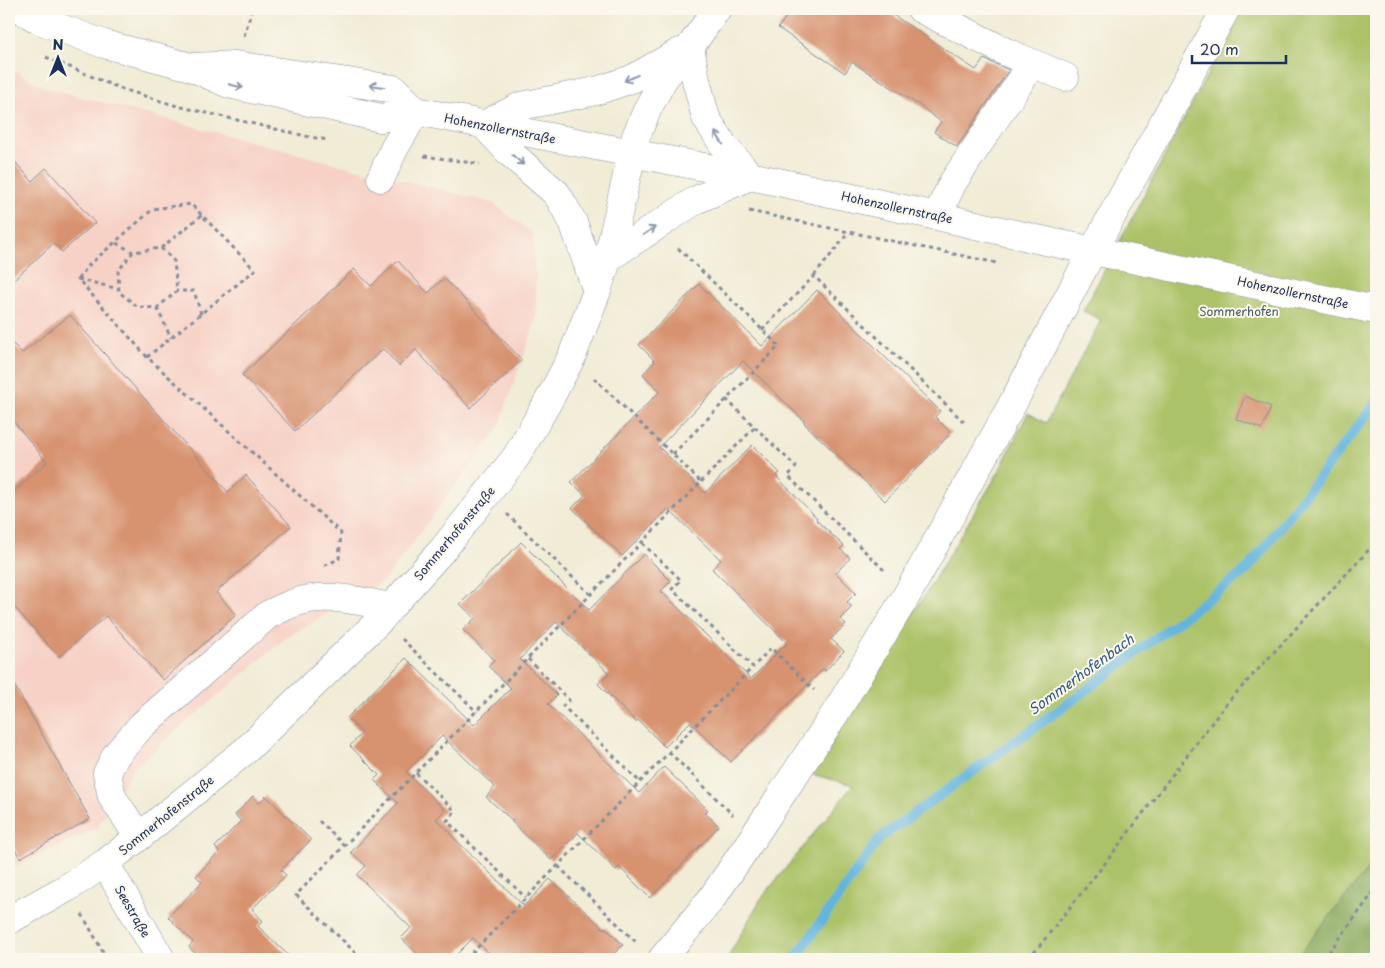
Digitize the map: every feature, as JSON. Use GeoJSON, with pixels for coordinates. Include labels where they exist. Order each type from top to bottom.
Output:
{"type":"FeatureCollection","features":[{"type":"Feature","properties":{"kind":"street"},"geometry":{"type":"LineString","coordinates":[[20,9],[40,20],[104,44],[191,67],[235,64],[394,89],[416,111],[394,148],[382,178]]}},
{"type":"Feature","properties":{"kind":"street","name":"Sommerhofenstraße"},"geometry":{"type":"LineString","coordinates":[[9,920],[67,888],[106,863],[246,750],[386,613],[444,548],[516,457],[572,356],[598,291],[608,258],[636,136],[648,108],[664,78],[690,47],[717,9]]}},
{"type":"Feature","properties":{"kind":"street"},"geometry":{"type":"LineString","coordinates":[[921,9],[1006,52],[1065,77]]}},
{"type":"Feature","properties":{"kind":"street"},"geometry":{"type":"LineString","coordinates":[[653,954],[712,898],[836,712],[908,594],[1014,401],[1093,250],[1226,9]]}},
{"type":"Feature","properties":{"kind":"street"},"geometry":{"type":"LineString","coordinates":[[598,291],[574,222],[557,194],[509,152],[484,125],[521,106],[596,91],[632,79],[690,47],[706,118],[724,146],[750,176],[696,200],[608,258]]}},
{"type":"Feature","properties":{"kind":"street"},"geometry":{"type":"LineString","coordinates":[[937,216],[953,182],[1024,76]]}},
{"type":"Feature","properties":{"kind":"street","name":"Hohenzollernstraße"},"geometry":{"type":"LineString","coordinates":[[416,111],[750,176],[1376,310]]}},
{"type":"Feature","properties":{"kind":"street"},"geometry":{"type":"LineString","coordinates":[[140,837],[112,796],[107,774],[116,755],[142,725],[269,614],[294,603],[315,598],[337,597],[386,613]]}},
{"type":"Feature","properties":{"kind":"street","name":"Seestraße"},"geometry":{"type":"LineString","coordinates":[[106,863],[161,959]]}},
{"type":"Feature","properties":{"kind":"path"},"geometry":{"type":"LineString","coordinates":[[244,36],[252,9]]}},
{"type":"Feature","properties":{"kind":"path"},"geometry":{"type":"LineString","coordinates":[[78,279],[90,265],[153,209],[191,204],[256,270],[148,357]]}},
{"type":"Feature","properties":{"kind":"path"},"geometry":{"type":"LineString","coordinates":[[758,212],[1001,264]]}},
{"type":"Feature","properties":{"kind":"path"},"geometry":{"type":"LineString","coordinates":[[115,242],[132,252],[161,248],[202,215]]}},
{"type":"Feature","properties":{"kind":"path"},"geometry":{"type":"LineString","coordinates":[[762,330],[814,276],[849,232]]}},
{"type":"Feature","properties":{"kind":"path"},"geometry":{"type":"LineString","coordinates":[[673,454],[779,346],[675,245]]}},
{"type":"Feature","properties":{"kind":"path"},"geometry":{"type":"LineString","coordinates":[[161,248],[174,261],[177,291]]}},
{"type":"Feature","properties":{"kind":"path"},"geometry":{"type":"LineString","coordinates":[[132,252],[118,271],[119,292],[138,308],[157,308],[177,291],[194,291],[201,314]]}},
{"type":"Feature","properties":{"kind":"path"},"geometry":{"type":"LineString","coordinates":[[814,276],[970,428]]}},
{"type":"Feature","properties":{"kind":"path"},"geometry":{"type":"LineString","coordinates":[[78,279],[119,289]]}},
{"type":"Feature","properties":{"kind":"path"},"geometry":{"type":"LineString","coordinates":[[78,279],[148,357],[340,533],[339,559],[322,567]]}},
{"type":"Feature","properties":{"kind":"path"},"geometry":{"type":"LineString","coordinates":[[157,308],[171,338]]}},
{"type":"Feature","properties":{"kind":"path"},"geometry":{"type":"LineString","coordinates":[[572,356],[701,482]]}},
{"type":"Feature","properties":{"kind":"path"},"geometry":{"type":"LineString","coordinates":[[726,399],[796,467],[788,476],[889,575]]}},
{"type":"Feature","properties":{"kind":"path"},"geometry":{"type":"LineString","coordinates":[[362,959],[296,895],[755,427]]}},
{"type":"Feature","properties":{"kind":"path"},"geometry":{"type":"LineString","coordinates":[[487,494],[590,595]]}},
{"type":"Feature","properties":{"kind":"path"},"geometry":{"type":"LineString","coordinates":[[1030,959],[1226,704],[1376,542]]}},
{"type":"Feature","properties":{"kind":"path"},"geometry":{"type":"LineString","coordinates":[[642,543],[681,580],[672,589],[753,667]]}},
{"type":"Feature","properties":{"kind":"path"},"geometry":{"type":"LineString","coordinates":[[386,613],[477,712]]}},
{"type":"Feature","properties":{"kind":"path"},"geometry":{"type":"LineString","coordinates":[[466,959],[771,648],[813,688]]}},
{"type":"Feature","properties":{"kind":"path"},"geometry":{"type":"LineString","coordinates":[[528,659],[569,700],[563,706],[640,782]]}},
{"type":"Feature","properties":{"kind":"path"},"geometry":{"type":"LineString","coordinates":[[669,752],[737,819]]}},
{"type":"Feature","properties":{"kind":"path"},"geometry":{"type":"LineString","coordinates":[[416,774],[456,811],[447,821],[526,898]]}},
{"type":"Feature","properties":{"kind":"path"},"geometry":{"type":"LineString","coordinates":[[319,821],[345,846]]}},
{"type":"Feature","properties":{"kind":"path"},"geometry":{"type":"LineString","coordinates":[[558,866],[653,954]]}},
{"type":"Feature","properties":{"kind":"path"},"geometry":{"type":"LineString","coordinates":[[67,888],[107,959]]}},
{"type":"Feature","properties":{"kind":"path"},"geometry":{"type":"LineString","coordinates":[[1324,959],[1376,889]]}},
{"type":"Feature","properties":{"kind":"shaded area"},"geometry":{"type":"Polygon","coordinates":[[[9,67],[43,87],[493,203],[533,234],[537,317],[498,429],[384,581],[287,637],[135,766],[97,828],[9,869],[9,67]]]}},
{"type":"Feature","properties":{"kind":"green space","name":"Sommerhofen"},"geometry":{"type":"Polygon","coordinates":[[[1242,9],[1376,9],[1376,859],[1295,959],[727,959],[760,900],[853,785],[811,774],[926,593],[998,473],[1028,413],[1046,423],[1101,320],[1083,311],[1242,9]]]}},
{"type":"Feature","properties":{"kind":"green space"},"geometry":{"type":"Polygon","coordinates":[[[1376,859],[1376,959],[1295,959],[1376,859]]]}},
{"type":"Feature","properties":{"kind":"building"},"geometry":{"type":"Polygon","coordinates":[[[792,9],[884,9],[976,70],[984,59],[1009,70],[957,147],[934,132],[941,122],[919,105],[852,62],[845,73],[778,28],[792,9]]]}},
{"type":"Feature","properties":{"kind":"building"},"geometry":{"type":"Polygon","coordinates":[[[9,155],[32,181],[46,168],[95,223],[62,252],[54,243],[9,284],[9,155]]]}},
{"type":"Feature","properties":{"kind":"building"},"geometry":{"type":"Polygon","coordinates":[[[398,261],[428,293],[444,278],[522,360],[470,408],[416,350],[399,366],[383,349],[295,431],[242,375],[354,269],[371,286],[398,261]]]}},
{"type":"Feature","properties":{"kind":"building"},"geometry":{"type":"Polygon","coordinates":[[[699,284],[762,346],[817,290],[940,411],[935,417],[951,433],[885,501],[743,361],[659,447],[705,493],[752,445],[780,473],[776,476],[817,518],[816,520],[844,546],[840,549],[850,558],[836,573],[856,593],[847,602],[852,607],[840,619],[846,624],[831,639],[844,651],[825,671],[823,669],[731,762],[690,722],[665,747],[638,720],[636,722],[598,684],[609,673],[556,622],[520,659],[557,695],[548,704],[639,793],[664,767],[708,810],[705,813],[719,826],[650,898],[619,867],[616,870],[578,833],[551,860],[513,821],[486,797],[495,787],[442,736],[406,772],[445,810],[436,819],[524,906],[550,879],[623,945],[608,959],[495,959],[473,938],[452,959],[423,959],[401,938],[411,928],[357,875],[366,866],[351,852],[398,803],[374,780],[379,775],[350,746],[362,733],[347,718],[406,658],[474,725],[511,688],[488,666],[494,660],[463,630],[475,618],[460,604],[521,542],[589,610],[644,554],[671,581],[661,591],[751,679],[787,643],[712,569],[721,560],[668,509],[622,556],[572,508],[585,495],[571,482],[660,391],[643,374],[655,361],[639,345],[699,284]]]}},
{"type":"Feature","properties":{"kind":"building"},"geometry":{"type":"Polygon","coordinates":[[[70,315],[228,492],[246,475],[291,526],[216,592],[236,615],[163,680],[106,616],[59,657],[9,601],[9,496],[47,462],[9,416],[9,340],[22,353],[70,315]]]}},
{"type":"Feature","properties":{"kind":"building"},"geometry":{"type":"Polygon","coordinates":[[[1245,396],[1271,407],[1262,429],[1236,419],[1245,396]]]}},
{"type":"Feature","properties":{"kind":"building"},"geometry":{"type":"Polygon","coordinates":[[[9,676],[90,819],[20,858],[9,839],[9,676]]]}},
{"type":"Feature","properties":{"kind":"building"},"geometry":{"type":"Polygon","coordinates":[[[253,796],[259,803],[266,796],[311,840],[281,870],[286,875],[252,909],[263,921],[258,926],[292,959],[201,959],[189,947],[193,942],[168,917],[202,882],[196,876],[219,852],[215,847],[241,821],[235,815],[253,796]]]}},
{"type":"Feature","properties":{"kind":"waterway","name":"Sommerhofenbach"},"geometry":{"type":"LineString","coordinates":[[795,959],[879,839],[1077,697],[1247,570],[1376,403]]}}]}
